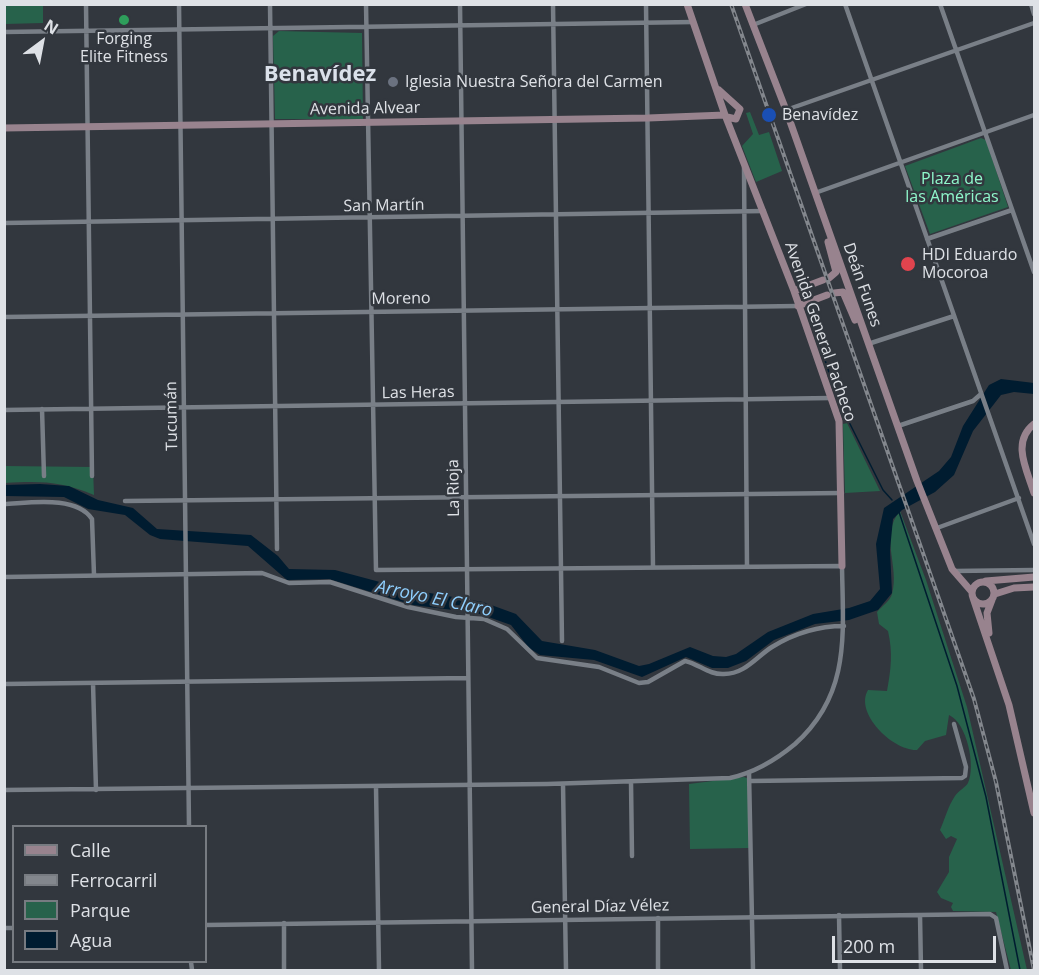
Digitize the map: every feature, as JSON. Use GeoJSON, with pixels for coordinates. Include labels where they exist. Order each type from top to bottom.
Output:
{"type":"FeatureCollection","features":[{"type":"Feature","properties":{"kind":"street"},"geometry":{"type":"LineString","coordinates":[[86,4],[92,476]]}},
{"type":"Feature","properties":{"kind":"street","name":"Tucumán"},"geometry":{"type":"LineString","coordinates":[[178,4],[189,825]]}},
{"type":"Feature","properties":{"kind":"street"},"geometry":{"type":"LineString","coordinates":[[270,4],[277,549]]}},
{"type":"Feature","properties":{"kind":"street"},"geometry":{"type":"LineString","coordinates":[[4,790],[703,781],[749,772],[791,747],[822,712],[836,685],[842,652],[842,566],[376,570],[371,406],[366,4]]}},
{"type":"Feature","properties":{"kind":"street","name":"La Rioja"},"geometry":{"type":"LineString","coordinates":[[460,4],[472,970]]}},
{"type":"Feature","properties":{"kind":"street"},"geometry":{"type":"LineString","coordinates":[[553,4],[562,641]]}},
{"type":"Feature","properties":{"kind":"street"},"geometry":{"type":"LineString","coordinates":[[646,4],[654,567]]}},
{"type":"Feature","properties":{"kind":"street","name":"Avenida General Pacheco"},"geometry":{"type":"LineString","coordinates":[[687,4],[718,88],[725,115],[794,291],[840,427],[842,566]]}},
{"type":"Feature","properties":{"kind":"street","name":"Deán Funes"},"geometry":{"type":"LineString","coordinates":[[746,4],[786,110],[917,481],[955,573],[973,595]]}},
{"type":"Feature","properties":{"kind":"street"},"geometry":{"type":"LineString","coordinates":[[753,24],[806,4]]}},
{"type":"Feature","properties":{"kind":"street"},"geometry":{"type":"LineString","coordinates":[[845,4],[1035,544]]}},
{"type":"Feature","properties":{"kind":"street"},"geometry":{"type":"LineString","coordinates":[[940,4],[1035,272]]}},
{"type":"Feature","properties":{"kind":"street"},"geometry":{"type":"LineString","coordinates":[[1031,4],[1035,15]]}},
{"type":"Feature","properties":{"kind":"street"},"geometry":{"type":"LineString","coordinates":[[4,32],[694,22]]}},
{"type":"Feature","properties":{"kind":"street"},"geometry":{"type":"LineString","coordinates":[[786,110],[1035,23]]}},
{"type":"Feature","properties":{"kind":"street","name":"Avenida General Pacheco"},"geometry":{"type":"LineString","coordinates":[[718,88],[733,103]]}},
{"type":"Feature","properties":{"kind":"street"},"geometry":{"type":"LineString","coordinates":[[738,117],[731,119],[725,115],[727,105],[733,103],[740,109],[738,144]]}},
{"type":"Feature","properties":{"kind":"street","name":"Avenida Alvear"},"geometry":{"type":"LineString","coordinates":[[4,128],[555,120],[725,115]]}},
{"type":"Feature","properties":{"kind":"street"},"geometry":{"type":"LineString","coordinates":[[814,193],[1035,115]]}},
{"type":"Feature","properties":{"kind":"street"},"geometry":{"type":"LineString","coordinates":[[745,162],[743,212],[747,567]]}},
{"type":"Feature","properties":{"kind":"street"},"geometry":{"type":"LineString","coordinates":[[927,239],[1012,210]]}},
{"type":"Feature","properties":{"kind":"street","name":"San Martín"},"geometry":{"type":"LineString","coordinates":[[4,223],[650,215],[764,211]]}},
{"type":"Feature","properties":{"kind":"street"},"geometry":{"type":"LineString","coordinates":[[794,291],[826,279],[836,272],[828,238],[830,235]]}},
{"type":"Feature","properties":{"kind":"street"},"geometry":{"type":"LineString","coordinates":[[798,306],[830,294],[843,292],[868,345],[954,316]]}},
{"type":"Feature","properties":{"kind":"street","name":"Moreno"},"geometry":{"type":"LineString","coordinates":[[4,316],[798,306]]}},
{"type":"Feature","properties":{"kind":"street"},"geometry":{"type":"LineString","coordinates":[[898,426],[973,401],[981,394]]}},
{"type":"Feature","properties":{"kind":"street","name":"Las Heras"},"geometry":{"type":"LineString","coordinates":[[4,410],[831,398]]}},
{"type":"Feature","properties":{"kind":"street"},"geometry":{"type":"LineString","coordinates":[[42,409],[44,476]]}},
{"type":"Feature","properties":{"kind":"street"},"geometry":{"type":"LineString","coordinates":[[1035,424],[1026,432],[1022,445],[1035,493]]}},
{"type":"Feature","properties":{"kind":"street"},"geometry":{"type":"LineString","coordinates":[[125,501],[842,493]]}},
{"type":"Feature","properties":{"kind":"street"},"geometry":{"type":"LineString","coordinates":[[937,528],[1019,498]]}},
{"type":"Feature","properties":{"kind":"street"},"geometry":{"type":"LineString","coordinates":[[4,504],[68,506],[92,518],[94,576]]}},
{"type":"Feature","properties":{"kind":"street"},"geometry":{"type":"LineString","coordinates":[[955,573],[1035,570]]}},
{"type":"Feature","properties":{"kind":"street"},"geometry":{"type":"LineString","coordinates":[[4,577],[267,573],[284,582],[330,582],[408,607],[484,619],[507,629],[537,658],[599,667],[644,683],[685,661],[713,674],[732,674],[745,668],[777,644],[809,631],[843,625]]}},
{"type":"Feature","properties":{"kind":"street"},"geometry":{"type":"LineString","coordinates":[[955,573],[970,583],[1035,577]]}},
{"type":"Feature","properties":{"kind":"street"},"geometry":{"type":"LineString","coordinates":[[973,595],[981,582]]}},
{"type":"Feature","properties":{"kind":"street"},"geometry":{"type":"LineString","coordinates":[[981,582],[993,586],[994,596],[987,618],[992,650]]}},
{"type":"Feature","properties":{"kind":"street"},"geometry":{"type":"LineString","coordinates":[[973,595],[985,604],[994,596],[1034,587]]}},
{"type":"Feature","properties":{"kind":"street"},"geometry":{"type":"LineString","coordinates":[[973,595],[1009,705],[1035,813]]}},
{"type":"Feature","properties":{"kind":"street"},"geometry":{"type":"LineString","coordinates":[[4,684],[468,678]]}},
{"type":"Feature","properties":{"kind":"street"},"geometry":{"type":"LineString","coordinates":[[93,682],[96,790]]}},
{"type":"Feature","properties":{"kind":"street"},"geometry":{"type":"LineString","coordinates":[[751,781],[962,778],[965,776],[966,767],[954,724]]}},
{"type":"Feature","properties":{"kind":"street"},"geometry":{"type":"LineString","coordinates":[[749,772],[751,781],[753,970]]}},
{"type":"Feature","properties":{"kind":"street"},"geometry":{"type":"LineString","coordinates":[[631,782],[632,856]]}},
{"type":"Feature","properties":{"kind":"street"},"geometry":{"type":"LineString","coordinates":[[563,784],[566,970]]}},
{"type":"Feature","properties":{"kind":"street"},"geometry":{"type":"LineString","coordinates":[[376,787],[379,970]]}},
{"type":"Feature","properties":{"kind":"street"},"geometry":{"type":"LineString","coordinates":[[839,915],[840,970]]}},
{"type":"Feature","properties":{"kind":"street","name":"General Díaz Vélez"},"geometry":{"type":"LineString","coordinates":[[207,925],[839,915],[994,915],[1007,970]]}},
{"type":"Feature","properties":{"kind":"street"},"geometry":{"type":"LineString","coordinates":[[920,915],[921,970]]}},
{"type":"Feature","properties":{"kind":"street"},"geometry":{"type":"LineString","coordinates":[[658,918],[658,970]]}},
{"type":"Feature","properties":{"kind":"street"},"geometry":{"type":"LineString","coordinates":[[284,923],[284,970]]}},
{"type":"Feature","properties":{"kind":"green space"},"geometry":{"type":"Polygon","coordinates":[[[4,5],[43,5],[43,23],[5,24],[4,5]]]}},
{"type":"Feature","properties":{"kind":"green space"},"geometry":{"type":"Polygon","coordinates":[[[279,31],[362,33],[363,119],[275,119],[273,36],[279,31]]]}},
{"type":"Feature","properties":{"kind":"green space"},"geometry":{"type":"Polygon","coordinates":[[[750,112],[759,135],[769,132],[782,171],[756,182],[742,146],[753,134],[746,113],[750,112]]]}},
{"type":"Feature","properties":{"kind":"green space","name":"Plaza de las Américas"},"geometry":{"type":"Polygon","coordinates":[[[981,138],[986,140],[1008,207],[930,234],[905,166],[981,138]]]}},
{"type":"Feature","properties":{"kind":"green space"},"geometry":{"type":"Polygon","coordinates":[[[847,423],[880,491],[845,493],[843,424],[847,423]]]}},
{"type":"Feature","properties":{"kind":"green space"},"geometry":{"type":"Polygon","coordinates":[[[4,466],[93,467],[94,495],[50,483],[5,483],[4,466]]]}},
{"type":"Feature","properties":{"kind":"green space"},"geometry":{"type":"Polygon","coordinates":[[[900,511],[926,580],[967,707],[1027,970],[1011,970],[996,912],[953,911],[951,907],[953,903],[941,898],[937,892],[949,872],[949,857],[957,839],[951,836],[946,839],[940,830],[948,808],[956,794],[967,785],[970,776],[970,756],[961,727],[949,715],[946,735],[925,741],[917,750],[907,749],[887,738],[878,729],[866,709],[865,699],[868,690],[887,691],[891,661],[890,639],[888,631],[879,624],[877,612],[892,594],[894,573],[890,541],[894,521],[900,511]]]}},
{"type":"Feature","properties":{"kind":"green space"},"geometry":{"type":"Polygon","coordinates":[[[744,777],[749,779],[749,848],[690,849],[689,784],[744,777]]]}},
{"type":"Feature","properties":{"kind":"water","name":"Arroyo El Claro"},"geometry":{"type":"Polygon","coordinates":[[[1001,379],[1034,383],[1034,394],[1014,392],[1001,395],[973,431],[954,475],[935,492],[902,510],[893,519],[890,550],[892,593],[878,610],[849,620],[815,624],[774,640],[746,661],[728,668],[712,668],[686,657],[642,677],[594,660],[540,655],[529,648],[511,625],[477,613],[413,605],[329,579],[287,580],[248,546],[160,539],[150,535],[125,515],[88,509],[64,497],[5,496],[4,485],[69,486],[98,500],[133,508],[157,529],[251,535],[278,556],[289,569],[335,570],[406,589],[483,602],[516,614],[542,641],[595,650],[639,666],[690,647],[713,656],[726,657],[736,654],[768,632],[813,614],[849,608],[870,601],[880,589],[876,544],[884,508],[939,471],[951,457],[963,426],[989,385],[1001,379]]]}},
{"type":"Feature","properties":{"kind":"waterway"},"geometry":{"type":"LineString","coordinates":[[811,317],[838,400],[883,490],[892,500]]}},
{"type":"Feature","properties":{"kind":"waterway"},"geometry":{"type":"LineString","coordinates":[[899,512],[957,686],[986,797],[1020,970]]}},
{"type":"Feature","properties":{"kind":"railway"},"geometry":{"type":"LineString","coordinates":[[731,4],[974,699],[996,782],[1034,970]]}},
{"type":"Feature","properties":{"kind":"place","name":"Forging Elite Fitness"},"geometry":{"type":"Point","coordinates":[124,20]}},
{"type":"Feature","properties":{"kind":"place","name":"Iglesia Nuestra Señora del Carmen"},"geometry":{"type":"Point","coordinates":[393,82]}},
{"type":"Feature","properties":{"kind":"place","name":"Benavídez"},"geometry":{"type":"Point","coordinates":[769,115]}},
{"type":"Feature","properties":{"kind":"place","name":"HDI Eduardo Mocoroa"},"geometry":{"type":"Point","coordinates":[908,264]}},
{"type":"Feature","properties":{"kind":"district","name":"Benavídez"},"geometry":{"type":"Point","coordinates":[320,75]}}]}
